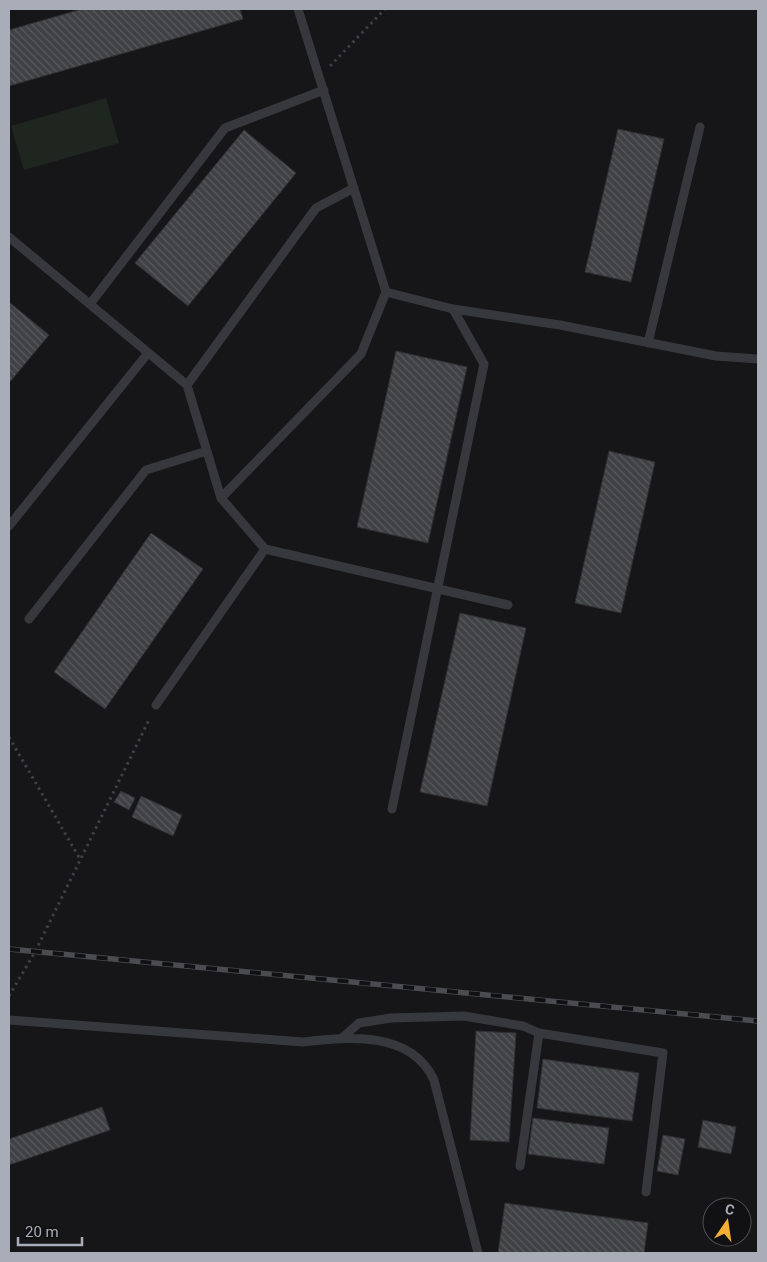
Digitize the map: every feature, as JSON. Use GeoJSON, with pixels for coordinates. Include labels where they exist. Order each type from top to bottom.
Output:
{"type":"FeatureCollection","features":[{"type":"Feature","properties":{"kind":"lane"},"geometry":{"type":"LineString","coordinates":[[221,498],[361,354],[386,292],[298,9]]}},
{"type":"Feature","properties":{"kind":"lane"},"geometry":{"type":"LineString","coordinates":[[90,304],[225,128],[324,90]]}},
{"type":"Feature","properties":{"kind":"lane"},"geometry":{"type":"LineString","coordinates":[[648,343],[700,127]]}},
{"type":"Feature","properties":{"kind":"lane"},"geometry":{"type":"LineString","coordinates":[[186,385],[316,208],[354,188]]}},
{"type":"Feature","properties":{"kind":"lane"},"geometry":{"type":"LineString","coordinates":[[9,237],[186,385],[221,498],[265,549],[508,605]]}},
{"type":"Feature","properties":{"kind":"lane"},"geometry":{"type":"LineString","coordinates":[[386,292],[453,308],[560,325],[716,356],[758,359]]}},
{"type":"Feature","properties":{"kind":"lane"},"geometry":{"type":"LineString","coordinates":[[392,809],[484,364],[453,308]]}},
{"type":"Feature","properties":{"kind":"lane"},"geometry":{"type":"LineString","coordinates":[[9,526],[148,353]]}},
{"type":"Feature","properties":{"kind":"lane"},"geometry":{"type":"LineString","coordinates":[[29,619],[146,470],[207,451]]}},
{"type":"Feature","properties":{"kind":"lane"},"geometry":{"type":"LineString","coordinates":[[156,705],[265,549]]}},
{"type":"Feature","properties":{"kind":"lane"},"geometry":{"type":"LineString","coordinates":[[342,1038],[359,1023],[391,1018],[464,1016],[523,1026],[539,1033],[663,1053],[646,1192]]}},
{"type":"Feature","properties":{"kind":"lane"},"geometry":{"type":"LineString","coordinates":[[9,1020],[302,1042],[342,1038],[394,1043],[413,1053],[428,1068],[434,1080],[478,1253]]}},
{"type":"Feature","properties":{"kind":"lane"},"geometry":{"type":"LineString","coordinates":[[520,1166],[539,1033]]}},
{"type":"Feature","properties":{"kind":"path"},"geometry":{"type":"LineString","coordinates":[[319,77],[385,9]]}},
{"type":"Feature","properties":{"kind":"path"},"geometry":{"type":"LineString","coordinates":[[9,996],[34,952],[156,705]]}},
{"type":"Feature","properties":{"kind":"path"},"geometry":{"type":"LineString","coordinates":[[9,737],[80,859]]}},
{"type":"Feature","properties":{"kind":"shaded area"},"geometry":{"type":"Polygon","coordinates":[[[106,98],[119,143],[24,170],[11,126],[106,98]]]}},
{"type":"Feature","properties":{"kind":"building"},"geometry":{"type":"Polygon","coordinates":[[[82,9],[240,9],[243,19],[9,86],[9,30],[82,9]]]}},
{"type":"Feature","properties":{"kind":"building"},"geometry":{"type":"Polygon","coordinates":[[[618,129],[664,139],[631,282],[585,272],[618,129]]]}},
{"type":"Feature","properties":{"kind":"building"},"geometry":{"type":"Polygon","coordinates":[[[244,130],[296,173],[188,306],[135,263],[244,130]]]}},
{"type":"Feature","properties":{"kind":"building"},"geometry":{"type":"Polygon","coordinates":[[[9,302],[49,335],[9,383],[9,302]]]}},
{"type":"Feature","properties":{"kind":"building"},"geometry":{"type":"Polygon","coordinates":[[[396,351],[467,367],[428,543],[357,527],[396,351]]]}},
{"type":"Feature","properties":{"kind":"building"},"geometry":{"type":"Polygon","coordinates":[[[609,451],[655,462],[621,613],[575,603],[609,451]]]}},
{"type":"Feature","properties":{"kind":"building"},"geometry":{"type":"Polygon","coordinates":[[[151,533],[203,569],[105,709],[54,672],[151,533]]]}},
{"type":"Feature","properties":{"kind":"building"},"geometry":{"type":"Polygon","coordinates":[[[460,613],[526,628],[487,806],[420,792],[460,613]]]}},
{"type":"Feature","properties":{"kind":"building"},"geometry":{"type":"Polygon","coordinates":[[[121,791],[135,798],[129,810],[114,802],[121,791]]]}},
{"type":"Feature","properties":{"kind":"building"},"geometry":{"type":"Polygon","coordinates":[[[141,796],[182,815],[173,836],[132,817],[141,796]]]}},
{"type":"Feature","properties":{"kind":"building"},"geometry":{"type":"Polygon","coordinates":[[[476,1031],[516,1033],[509,1142],[470,1140],[476,1031]]]}},
{"type":"Feature","properties":{"kind":"building"},"geometry":{"type":"Polygon","coordinates":[[[543,1059],[639,1073],[632,1121],[537,1108],[543,1059]]]}},
{"type":"Feature","properties":{"kind":"building"},"geometry":{"type":"Polygon","coordinates":[[[102,1107],[110,1130],[9,1165],[9,1139],[102,1107]]]}},
{"type":"Feature","properties":{"kind":"building"},"geometry":{"type":"Polygon","coordinates":[[[533,1118],[609,1128],[604,1164],[528,1154],[533,1118]]]}},
{"type":"Feature","properties":{"kind":"building"},"geometry":{"type":"Polygon","coordinates":[[[703,1120],[736,1127],[731,1154],[698,1147],[703,1120]]]}},
{"type":"Feature","properties":{"kind":"building"},"geometry":{"type":"Polygon","coordinates":[[[663,1135],[685,1139],[678,1175],[657,1171],[663,1135]]]}},
{"type":"Feature","properties":{"kind":"building"},"geometry":{"type":"Polygon","coordinates":[[[505,1203],[648,1223],[644,1253],[498,1253],[505,1203]]]}},
{"type":"Feature","properties":{"kind":"railway"},"geometry":{"type":"LineString","coordinates":[[9,949],[758,1021]]}}]}
